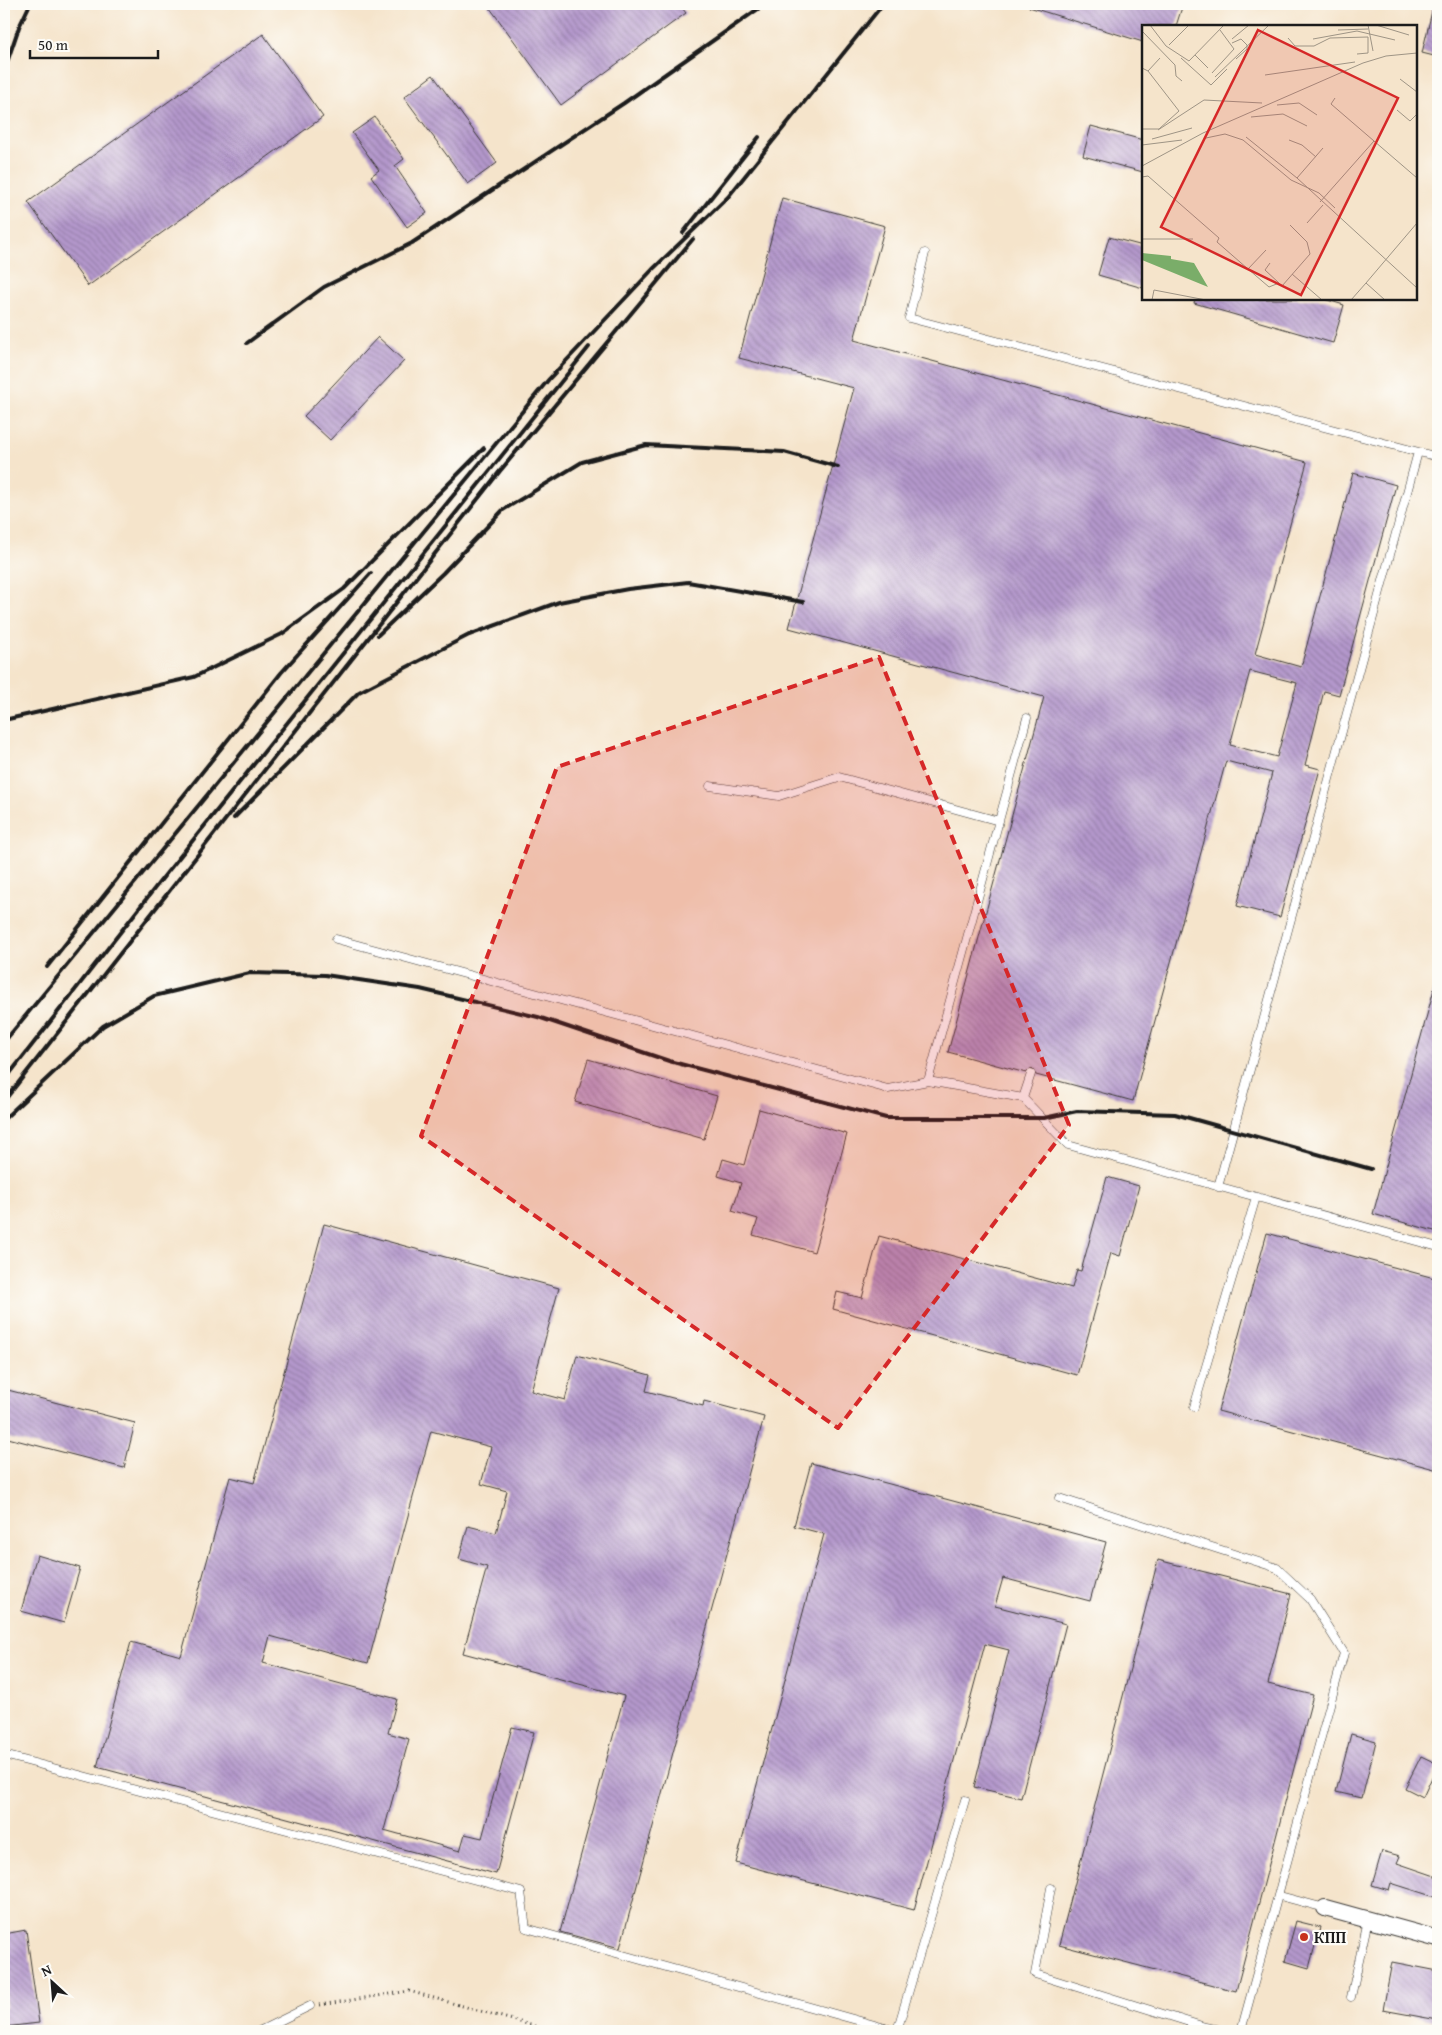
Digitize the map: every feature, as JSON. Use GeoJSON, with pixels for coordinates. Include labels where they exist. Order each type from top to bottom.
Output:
{"type":"FeatureCollection","features":[{"type":"Feature","properties":{"kind":"street"},"geometry":{"type":"LineString","coordinates":[[1325,1908],[1438,1938]]}},
{"type":"Feature","properties":{"kind":"lane"},"geometry":{"type":"LineString","coordinates":[[924,253],[909,318],[1438,457]]}},
{"type":"Feature","properties":{"kind":"lane"},"geometry":{"type":"LineString","coordinates":[[1218,1187],[1418,452]]}},
{"type":"Feature","properties":{"kind":"lane"},"geometry":{"type":"LineString","coordinates":[[928,1081],[1027,718]]}},
{"type":"Feature","properties":{"kind":"lane"},"geometry":{"type":"LineString","coordinates":[[710,786],[779,796],[839,777],[999,821]]}},
{"type":"Feature","properties":{"kind":"lane"},"geometry":{"type":"LineString","coordinates":[[336,939],[888,1089],[928,1081],[1023,1098],[1068,1145],[1438,1247]]}},
{"type":"Feature","properties":{"kind":"lane"},"geometry":{"type":"LineString","coordinates":[[1023,1098],[1031,1074]]}},
{"type":"Feature","properties":{"kind":"lane"},"geometry":{"type":"LineString","coordinates":[[1194,1407],[1256,1197]]}},
{"type":"Feature","properties":{"kind":"lane"},"geometry":{"type":"LineString","coordinates":[[1059,1498],[1278,1568],[1310,1599],[1344,1654],[1280,1896],[1241,2031]]}},
{"type":"Feature","properties":{"kind":"lane"},"geometry":{"type":"LineString","coordinates":[[4,1755],[520,1892],[526,1928],[896,2031],[965,1800]]}},
{"type":"Feature","properties":{"kind":"lane"},"geometry":{"type":"LineString","coordinates":[[1051,1888],[1035,1974],[1203,2029],[1226,2031]]}},
{"type":"Feature","properties":{"kind":"lane"},"geometry":{"type":"LineString","coordinates":[[1280,1896],[1325,1908]]}},
{"type":"Feature","properties":{"kind":"lane"},"geometry":{"type":"LineString","coordinates":[[1350,1997],[1368,1920]]}},
{"type":"Feature","properties":{"kind":"lane"},"geometry":{"type":"LineString","coordinates":[[259,2031],[310,2006]]}},
{"type":"Feature","properties":{"kind":"path"},"geometry":{"type":"LineString","coordinates":[[310,2006],[409,1991],[552,2031]]}},
{"type":"Feature","properties":{"kind":"highlighted area"},"geometry":{"type":"Polygon","coordinates":[[[879,657],[1069,1125],[838,1428],[421,1136],[557,767],[879,657]]]}},
{"type":"Feature","properties":{"kind":"building"},"geometry":{"type":"Polygon","coordinates":[[[487,4],[679,4],[686,13],[561,105],[487,4]]]}},
{"type":"Feature","properties":{"kind":"building"},"geometry":{"type":"Polygon","coordinates":[[[1029,4],[1183,4],[1176,25],[1142,25],[1142,42],[1029,7],[1029,4]]]}},
{"type":"Feature","properties":{"kind":"building"},"geometry":{"type":"Polygon","coordinates":[[[1433,7],[1438,7],[1438,57],[1422,53],[1433,7]]]}},
{"type":"Feature","properties":{"kind":"building"},"geometry":{"type":"Polygon","coordinates":[[[263,34],[323,117],[88,286],[28,202],[263,34]]]}},
{"type":"Feature","properties":{"kind":"building"},"geometry":{"type":"Polygon","coordinates":[[[433,75],[497,163],[468,184],[404,97],[433,75]]]}},
{"type":"Feature","properties":{"kind":"building"},"geometry":{"type":"Polygon","coordinates":[[[375,117],[404,159],[395,166],[427,213],[407,227],[371,176],[379,170],[352,133],[375,117]]]}},
{"type":"Feature","properties":{"kind":"building"},"geometry":{"type":"Polygon","coordinates":[[[1091,126],[1142,140],[1142,172],[1083,156],[1091,126]]]}},
{"type":"Feature","properties":{"kind":"building"},"geometry":{"type":"Polygon","coordinates":[[[782,198],[885,226],[854,340],[1307,462],[1255,654],[1301,667],[1353,473],[1396,485],[1339,695],[1324,691],[1305,765],[1320,769],[1280,917],[1237,906],[1272,773],[1226,761],[1133,1101],[1036,1075],[1032,1069],[1026,1073],[948,1052],[1044,697],[789,628],[854,388],[739,358],[782,198]],[[1250,671],[1230,745],[1277,757],[1297,683],[1250,671]]]}},
{"type":"Feature","properties":{"kind":"building"},"geometry":{"type":"Polygon","coordinates":[[[1109,237],[1142,246],[1142,288],[1098,275],[1109,237]]]}},
{"type":"Feature","properties":{"kind":"building"},"geometry":{"type":"Polygon","coordinates":[[[1195,300],[1327,300],[1344,305],[1333,343],[1194,303],[1195,300]]]}},
{"type":"Feature","properties":{"kind":"building"},"geometry":{"type":"Polygon","coordinates":[[[378,337],[404,361],[330,440],[304,416],[378,337]]]}},
{"type":"Feature","properties":{"kind":"building"},"geometry":{"type":"Polygon","coordinates":[[[1434,989],[1438,990],[1438,1232],[1373,1214],[1434,989]]]}},
{"type":"Feature","properties":{"kind":"building"},"geometry":{"type":"Polygon","coordinates":[[[588,1059],[717,1096],[704,1139],[575,1102],[588,1059]]]}},
{"type":"Feature","properties":{"kind":"building"},"geometry":{"type":"Polygon","coordinates":[[[759,1109],[847,1134],[814,1252],[753,1235],[758,1219],[732,1211],[741,1183],[718,1176],[723,1159],[744,1165],[759,1109]]]}},
{"type":"Feature","properties":{"kind":"building"},"geometry":{"type":"Polygon","coordinates":[[[1107,1177],[1139,1186],[1120,1256],[1111,1253],[1077,1375],[833,1309],[837,1292],[862,1298],[879,1236],[1072,1288],[1077,1270],[1081,1271],[1107,1177]]]}},
{"type":"Feature","properties":{"kind":"building"},"geometry":{"type":"Polygon","coordinates":[[[324,1224],[559,1288],[531,1391],[565,1400],[577,1355],[650,1375],[646,1391],[703,1406],[704,1401],[764,1417],[620,1948],[560,1932],[624,1696],[463,1653],[487,1567],[459,1559],[468,1526],[496,1533],[507,1491],[481,1484],[491,1447],[431,1431],[368,1663],[270,1636],[263,1663],[397,1699],[388,1733],[409,1739],[384,1830],[460,1851],[465,1834],[482,1838],[512,1727],[534,1732],[496,1874],[97,1767],[131,1642],[181,1656],[230,1477],[254,1483],[324,1224]]]}},
{"type":"Feature","properties":{"kind":"building"},"geometry":{"type":"Polygon","coordinates":[[[1267,1233],[1438,1279],[1438,1470],[1218,1411],[1267,1233]]]}},
{"type":"Feature","properties":{"kind":"building"},"geometry":{"type":"Polygon","coordinates":[[[4,1389],[135,1423],[124,1468],[4,1437],[4,1389]]]}},
{"type":"Feature","properties":{"kind":"building"},"geometry":{"type":"Polygon","coordinates":[[[811,1463],[1106,1542],[1090,1601],[1003,1578],[995,1606],[1066,1624],[1021,1798],[974,1787],[1009,1650],[985,1644],[914,1910],[736,1863],[824,1534],[794,1526],[811,1463]]]}},
{"type":"Feature","properties":{"kind":"building"},"geometry":{"type":"Polygon","coordinates":[[[37,1555],[80,1568],[64,1623],[21,1611],[37,1555]]]}},
{"type":"Feature","properties":{"kind":"building"},"geometry":{"type":"Polygon","coordinates":[[[1158,1560],[1291,1594],[1268,1684],[1313,1695],[1236,1991],[1059,1945],[1158,1560]]]}},
{"type":"Feature","properties":{"kind":"building"},"geometry":{"type":"Polygon","coordinates":[[[1351,1734],[1376,1741],[1362,1798],[1336,1792],[1351,1734]]]}},
{"type":"Feature","properties":{"kind":"building"},"geometry":{"type":"Polygon","coordinates":[[[1421,1756],[1438,1764],[1423,1797],[1405,1788],[1421,1756]]]}},
{"type":"Feature","properties":{"kind":"building"},"geometry":{"type":"Polygon","coordinates":[[[1382,1851],[1400,1856],[1397,1863],[1438,1877],[1438,1898],[1391,1883],[1389,1890],[1372,1885],[1382,1851]]]}},
{"type":"Feature","properties":{"kind":"building","name":"КПП"},"geometry":{"type":"Polygon","coordinates":[[[1296,1921],[1320,1927],[1309,1968],[1285,1961],[1296,1921]]]}},
{"type":"Feature","properties":{"kind":"building"},"geometry":{"type":"Polygon","coordinates":[[[26,1930],[39,2023],[4,2027],[4,2008],[6,2008],[4,1990],[4,1934],[26,1930]]]}},
{"type":"Feature","properties":{"kind":"building"},"geometry":{"type":"Polygon","coordinates":[[[1392,1962],[1438,1971],[1438,2020],[1383,2010],[1392,1962]]]}},
{"type":"Feature","properties":{"kind":"railway"},"geometry":{"type":"LineString","coordinates":[[4,14],[9,4]]}},
{"type":"Feature","properties":{"kind":"railway"},"geometry":{"type":"LineString","coordinates":[[4,71],[19,27],[30,4]]}},
{"type":"Feature","properties":{"kind":"railway"},"geometry":{"type":"LineString","coordinates":[[247,343],[324,287],[412,243],[624,103],[765,4]]}},
{"type":"Feature","properties":{"kind":"railway"},"geometry":{"type":"LineString","coordinates":[[4,1042],[549,379],[653,269],[728,197],[883,4]]}},
{"type":"Feature","properties":{"kind":"railway"},"geometry":{"type":"LineString","coordinates":[[683,233],[759,137]]}},
{"type":"Feature","properties":{"kind":"railway"},"geometry":{"type":"LineString","coordinates":[[4,1101],[500,471],[693,239]]}},
{"type":"Feature","properties":{"kind":"railway"},"geometry":{"type":"LineString","coordinates":[[4,1081],[165,875],[589,347]]}},
{"type":"Feature","properties":{"kind":"railway"},"geometry":{"type":"LineString","coordinates":[[378,635],[443,573],[503,510],[582,462],[646,445],[784,452],[838,467]]}},
{"type":"Feature","properties":{"kind":"railway"},"geometry":{"type":"LineString","coordinates":[[4,720],[194,677],[282,634],[344,589],[484,448]]}},
{"type":"Feature","properties":{"kind":"railway"},"geometry":{"type":"LineString","coordinates":[[47,967],[281,673],[371,573]]}},
{"type":"Feature","properties":{"kind":"railway"},"geometry":{"type":"LineString","coordinates":[[234,818],[359,692],[469,635],[559,602],[628,589],[688,582],[803,602]]}},
{"type":"Feature","properties":{"kind":"railway"},"geometry":{"type":"LineString","coordinates":[[4,1119],[103,1026],[154,996],[250,973],[325,975],[420,989],[538,1017],[669,1061],[886,1118],[1044,1118],[1077,1111],[1175,1114],[1371,1169]]}},
{"type":"Feature","properties":{"kind":"place","name":"КПП"},"geometry":{"type":"Point","coordinates":[1304,1937]}}]}
